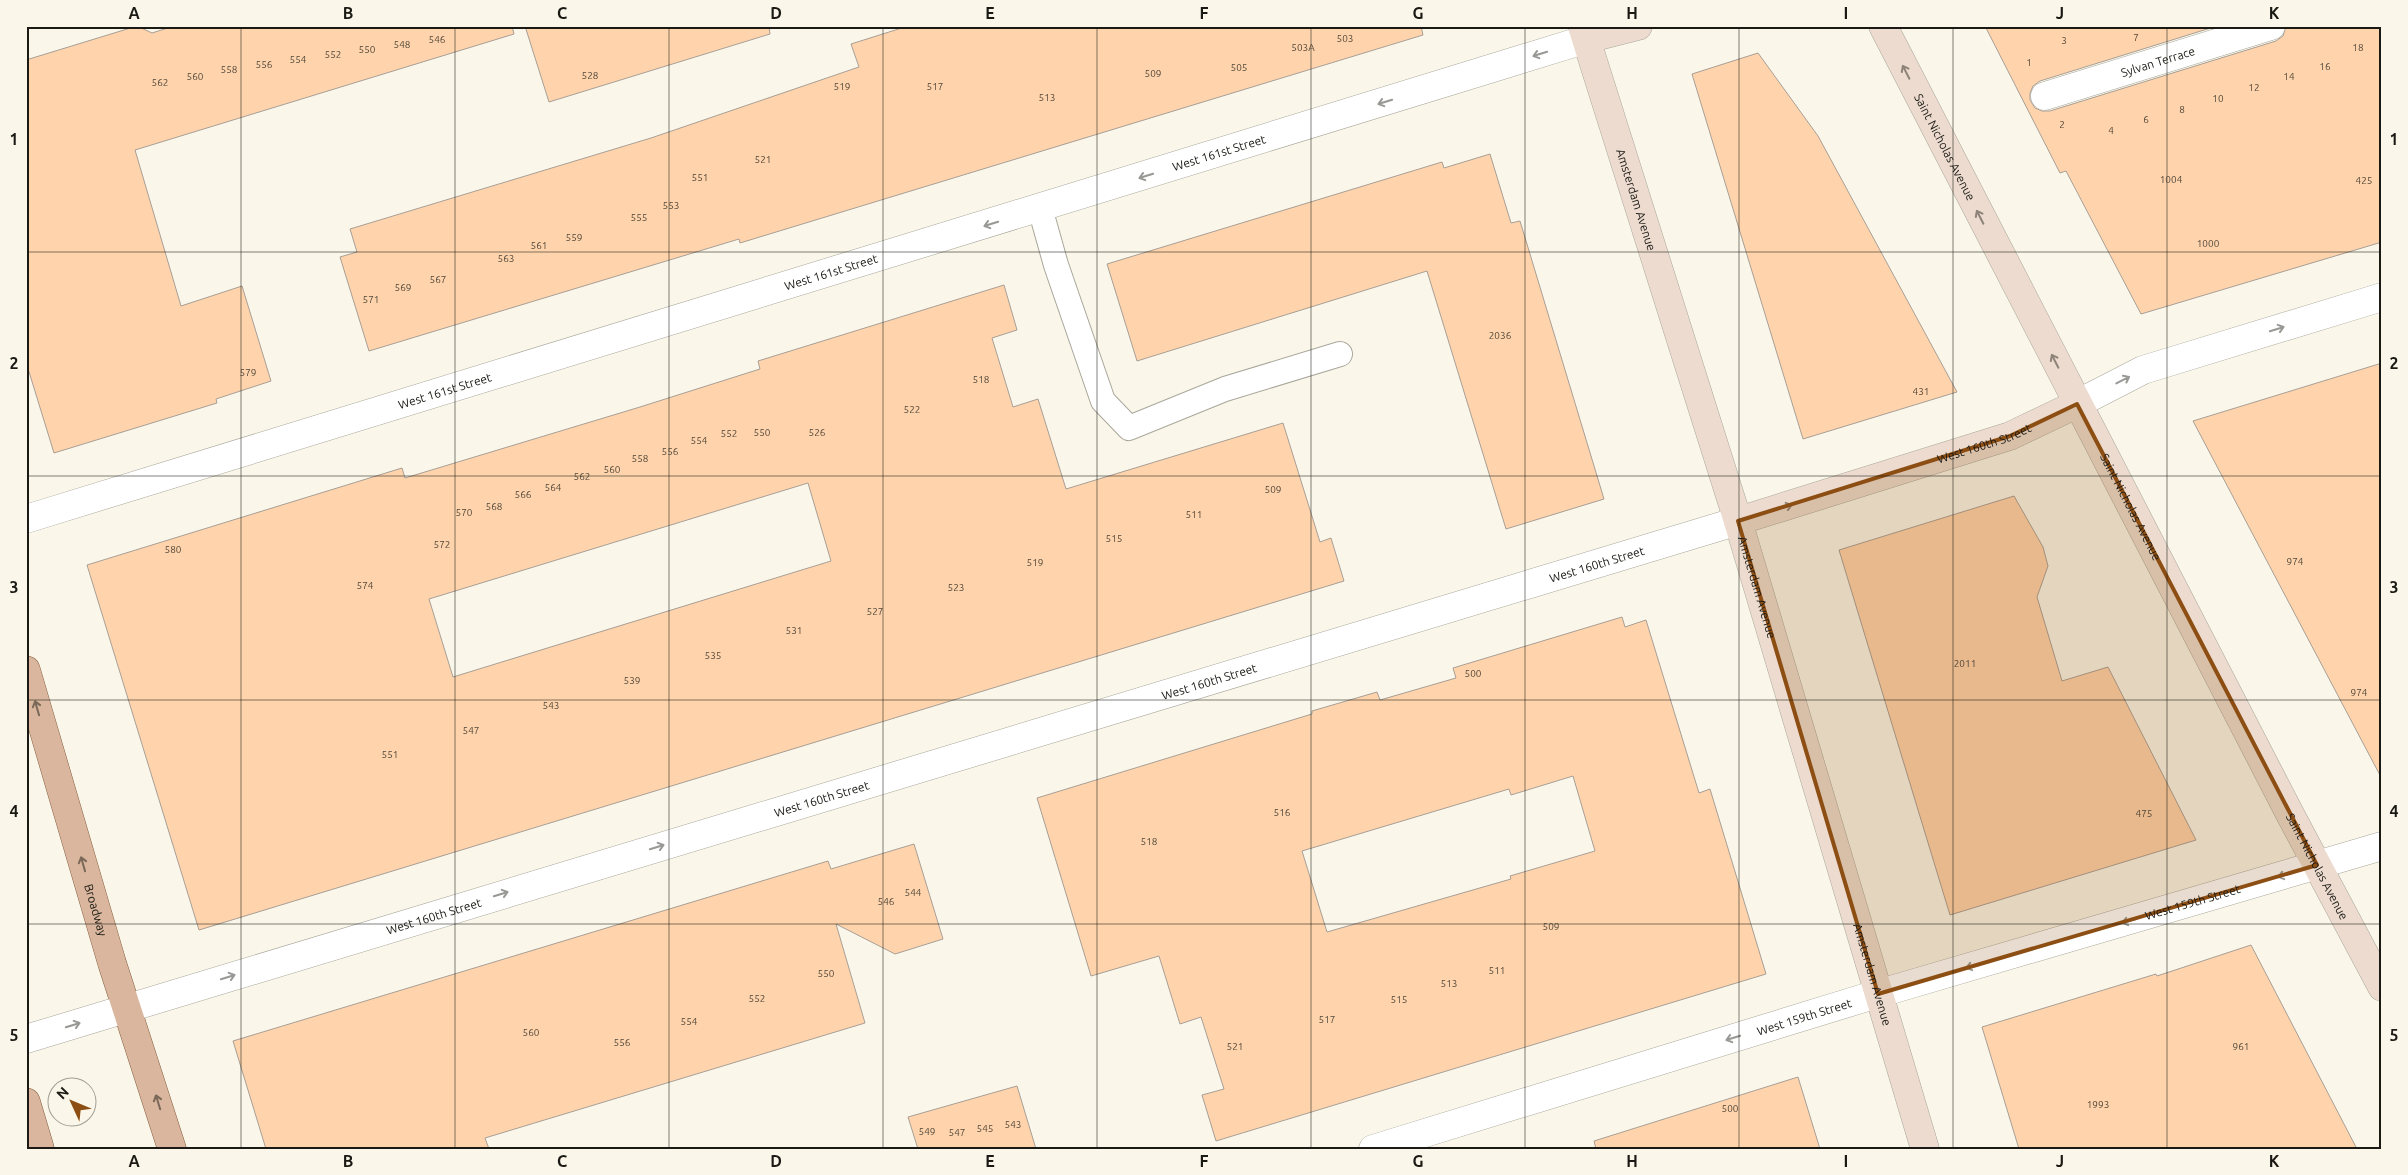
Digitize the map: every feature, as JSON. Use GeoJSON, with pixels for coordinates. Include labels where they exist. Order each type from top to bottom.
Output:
{"type":"FeatureCollection","features":[{"type":"Feature","properties":{"kind":"main road","name":"West 161st Street"},"geometry":{"type":"LineString","coordinates":[[1585,33],[1638,26]]}},
{"type":"Feature","properties":{"kind":"main road","name":"Saint Nicholas Avenue"},"geometry":{"type":"LineString","coordinates":[[1883,26],[2077,404],[2382,987]]}},
{"type":"Feature","properties":{"kind":"main road","name":"Amsterdam Avenue"},"geometry":{"type":"LineString","coordinates":[[1585,33],[1738,521],[1925,1149]]}},
{"type":"Feature","properties":{"kind":"main road","name":"West 160th Street"},"geometry":{"type":"LineString","coordinates":[[1738,521],[2010,436],[2077,404]]}},
{"type":"Feature","properties":{"kind":"main road","name":"Broadway"},"geometry":{"type":"LineString","coordinates":[[26,670],[112,963],[128,1007],[172,1149]]}},
{"type":"Feature","properties":{"kind":"main road"},"geometry":{"type":"LineString","coordinates":[[26,1102],[40,1149]]}},
{"type":"Feature","properties":{"kind":"street","name":"Sylvan Terrace"},"geometry":{"type":"LineString","coordinates":[[2045,96],[2270,26]]}},
{"type":"Feature","properties":{"kind":"street","name":"West 161st Street"},"geometry":{"type":"LineString","coordinates":[[26,519],[1040,208],[1585,33]]}},
{"type":"Feature","properties":{"kind":"street","name":"West 160th Street"},"geometry":{"type":"LineString","coordinates":[[2077,404],[2143,370],[2382,298]]}},
{"type":"Feature","properties":{"kind":"street","name":"West 160th Street"},"geometry":{"type":"LineString","coordinates":[[26,1039],[1738,521]]}},
{"type":"Feature","properties":{"kind":"street","name":"West 159th Street"},"geometry":{"type":"LineString","coordinates":[[1373,1149],[1878,994],[2382,846]]}},
{"type":"Feature","properties":{"kind":"lane"},"geometry":{"type":"LineString","coordinates":[[1040,208],[1056,265],[1103,401],[1129,428],[1225,389],[1340,354]]}},
{"type":"Feature","properties":{"kind":"highlighted area"},"geometry":{"type":"Polygon","coordinates":[[[2077,404],[2317,865],[1878,994],[1738,521],[2010,436],[2077,404]]]}},
{"type":"Feature","properties":{"kind":"building"},"geometry":{"type":"Polygon","coordinates":[[[137,26],[152,33],[174,26],[512,26],[514,34],[135,150],[181,306],[242,286],[271,381],[216,399],[217,403],[54,453],[26,362],[26,60],[137,26]]]}},
{"type":"Feature","properties":{"kind":"building"},"geometry":{"type":"Polygon","coordinates":[[[525,26],[769,26],[770,34],[549,102],[525,26]]]}},
{"type":"Feature","properties":{"kind":"building"},"geometry":{"type":"Polygon","coordinates":[[[908,26],[1421,26],[1423,35],[740,243],[739,239],[369,351],[340,257],[357,252],[350,229],[651,138],[859,67],[851,44],[908,26]]]}},
{"type":"Feature","properties":{"kind":"building"},"geometry":{"type":"Polygon","coordinates":[[[1985,26],[2217,26],[2040,81],[2033,86],[2030,100],[2035,108],[2042,111],[2050,111],[2276,41],[2283,36],[2286,26],[2382,26],[2382,242],[2141,314],[2066,171],[2060,173],[1985,26]]]}},
{"type":"Feature","properties":{"kind":"building"},"geometry":{"type":"Polygon","coordinates":[[[1758,53],[1818,136],[1957,392],[1803,439],[1692,74],[1758,53]]]}},
{"type":"Feature","properties":{"kind":"building"},"geometry":{"type":"Polygon","coordinates":[[[1490,154],[1511,223],[1520,221],[1604,499],[1506,529],[1427,271],[1137,361],[1107,264],[1442,162],[1444,168],[1490,154]]]}},
{"type":"Feature","properties":{"kind":"building"},"geometry":{"type":"Polygon","coordinates":[[[1004,285],[1017,330],[992,338],[1013,407],[1038,399],[1066,489],[1283,423],[1320,542],[1331,538],[1344,581],[199,930],[87,565],[402,468],[405,478],[640,407],[760,369],[758,361],[1004,285]],[[808,483],[429,599],[453,677],[831,561],[808,483]]]}},
{"type":"Feature","properties":{"kind":"building"},"geometry":{"type":"Polygon","coordinates":[[[2382,363],[2382,779],[2193,421],[2382,363]]]}},
{"type":"Feature","properties":{"kind":"building"},"geometry":{"type":"Polygon","coordinates":[[[2014,496],[2043,547],[2048,566],[2037,597],[2062,681],[2108,667],[2196,840],[1950,915],[1839,550],[2014,496]]]}},
{"type":"Feature","properties":{"kind":"building"},"geometry":{"type":"Polygon","coordinates":[[[1622,617],[1625,627],[1646,620],[1699,793],[1710,789],[1766,974],[1216,1141],[1202,1095],[1224,1089],[1201,1017],[1180,1024],[1159,956],[1091,976],[1037,798],[1312,714],[1312,711],[1377,692],[1380,700],[1456,678],[1453,668],[1622,617]],[[1573,776],[1511,795],[1509,789],[1302,851],[1327,932],[1511,879],[1510,876],[1595,851],[1573,776]]]}},
{"type":"Feature","properties":{"kind":"building"},"geometry":{"type":"Polygon","coordinates":[[[914,844],[943,939],[895,954],[836,924],[865,1023],[485,1138],[489,1149],[266,1149],[233,1041],[828,861],[831,869],[914,844]]]}},
{"type":"Feature","properties":{"kind":"building"},"geometry":{"type":"Polygon","coordinates":[[[2251,945],[2357,1149],[2019,1149],[1982,1027],[2156,974],[2157,976],[2251,945]]]}},
{"type":"Feature","properties":{"kind":"building"},"geometry":{"type":"Polygon","coordinates":[[[1798,1077],[1820,1149],[1596,1149],[1594,1141],[1798,1077]]]}},
{"type":"Feature","properties":{"kind":"building"},"geometry":{"type":"Polygon","coordinates":[[[1017,1086],[1036,1149],[918,1149],[908,1117],[1017,1086]]]}}]}
